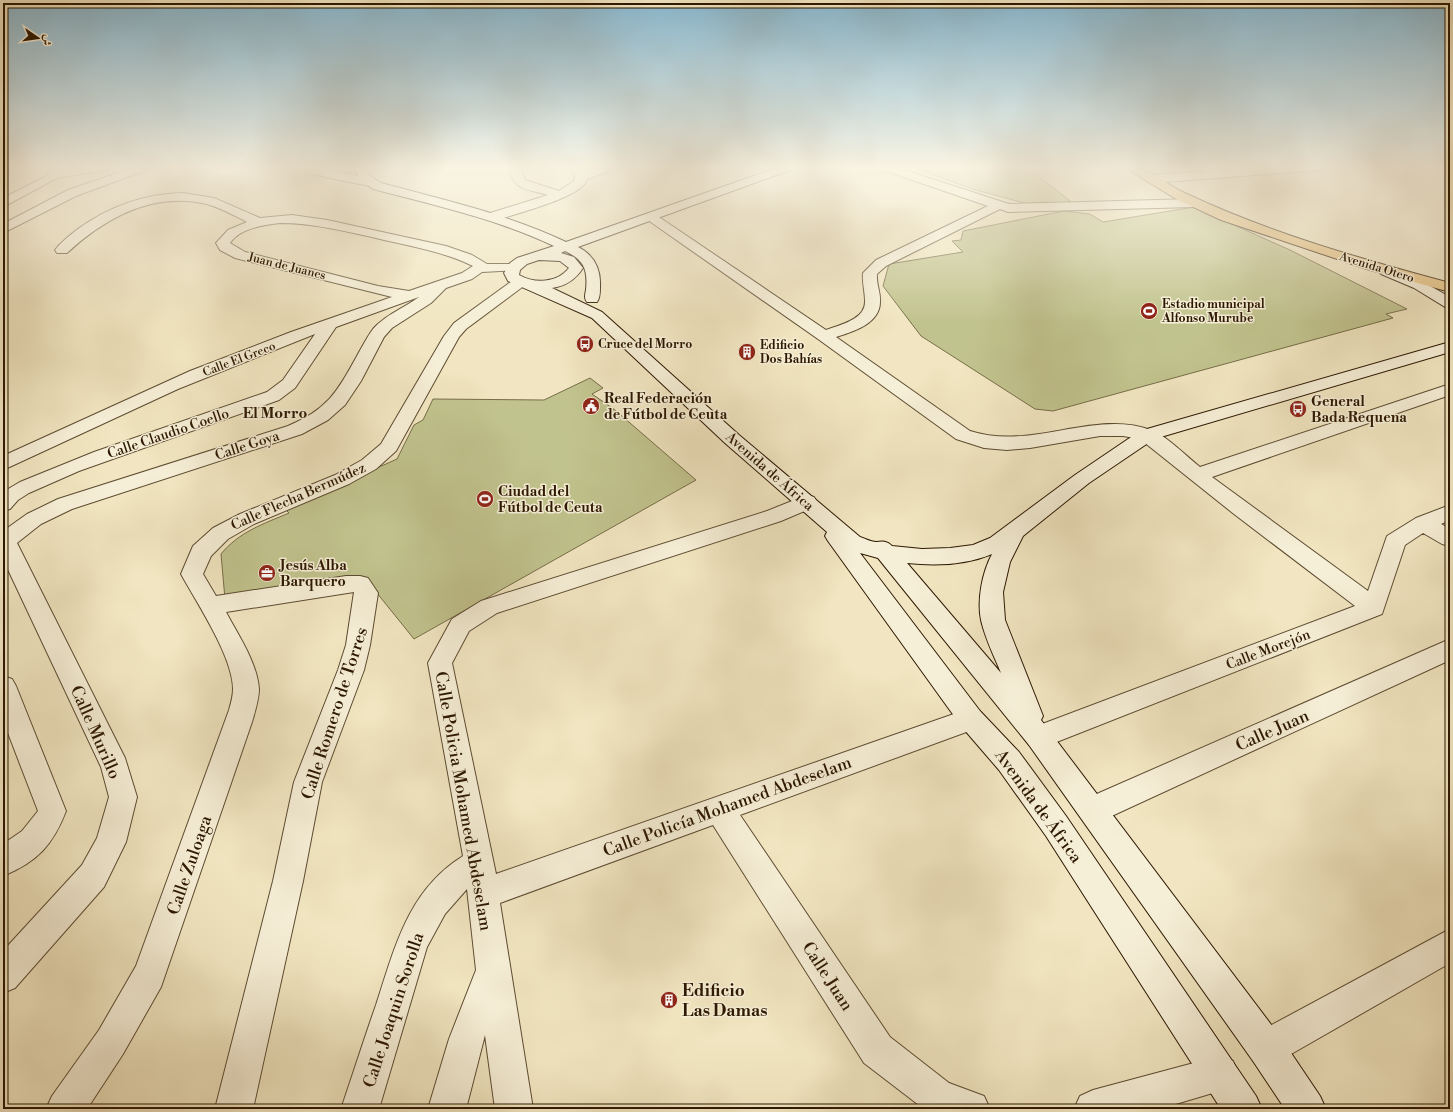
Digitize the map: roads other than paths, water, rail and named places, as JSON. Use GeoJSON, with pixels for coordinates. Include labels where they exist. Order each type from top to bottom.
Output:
{"type":"FeatureCollection","features":[{"type":"Feature","properties":{"kind":"main road","name":"Avenida Otero"},"geometry":{"type":"LineString","coordinates":[[1233,219],[1253,227],[1372,266],[1450,288]]}},
{"type":"Feature","properties":{"kind":"street"},"geometry":{"type":"LineString","coordinates":[[3,229],[22,219]]}},
{"type":"Feature","properties":{"kind":"street"},"geometry":{"type":"LineString","coordinates":[[62,250],[74,238],[104,219]]}},
{"type":"Feature","properties":{"kind":"street"},"geometry":{"type":"LineString","coordinates":[[253,219],[260,222]]}},
{"type":"Feature","properties":{"kind":"street","name":"Juan de Juanes"},"geometry":{"type":"LineString","coordinates":[[411,295],[378,290],[240,255],[224,247],[223,243],[225,238],[233,232],[260,222],[281,219],[316,221],[433,247],[472,260],[480,264],[479,268]]}},
{"type":"Feature","properties":{"kind":"street"},"geometry":{"type":"LineString","coordinates":[[497,219],[568,247],[582,254],[588,259],[595,278],[594,307]]}},
{"type":"Feature","properties":{"kind":"street","name":"Calle Flecha Bermúdez"},"geometry":{"type":"LineString","coordinates":[[210,606],[192,574],[194,564],[199,553],[208,542],[233,526],[353,474],[378,459],[389,447],[452,336],[460,326],[521,278],[523,260],[568,247],[648,219]]}},
{"type":"Feature","properties":{"kind":"street"},"geometry":{"type":"LineString","coordinates":[[652,219],[824,336],[963,435],[975,441],[997,444],[1016,443],[1100,431],[1124,430],[1147,435],[1197,476],[1374,608],[1395,541],[1423,523],[1450,512]]}},
{"type":"Feature","properties":{"kind":"street"},"geometry":{"type":"LineString","coordinates":[[824,336],[859,322],[870,313],[873,302],[868,285],[870,274],[881,263],[972,219]]}},
{"type":"Feature","properties":{"kind":"street"},"geometry":{"type":"LineString","coordinates":[[539,256],[551,245],[547,238]]}},
{"type":"Feature","properties":{"kind":"street"},"geometry":{"type":"LineString","coordinates":[[479,268],[521,278],[554,283],[574,272],[582,260],[582,254]]}},
{"type":"Feature","properties":{"kind":"street","name":"Avenida de África"},"geometry":{"type":"LineString","coordinates":[[539,256],[565,258],[573,262],[574,272],[594,307],[732,439],[852,542],[886,553],[922,557],[950,556],[976,552],[998,543],[1082,479],[1147,435]]}},
{"type":"Feature","properties":{"kind":"street"},"geometry":{"type":"LineString","coordinates":[[1372,266],[1417,283],[1450,304]]}},
{"type":"Feature","properties":{"kind":"street","name":"Calle El Greco"},"geometry":{"type":"LineString","coordinates":[[3,464],[148,395],[331,323],[467,276],[479,268]]}},
{"type":"Feature","properties":{"kind":"street","name":"Avenida de África"},"geometry":{"type":"LineString","coordinates":[[521,278],[594,307]]}},
{"type":"Feature","properties":{"kind":"street","name":"Calle Goya"},"geometry":{"type":"LineString","coordinates":[[4,538],[34,519],[65,504],[295,430],[318,420],[327,414],[339,402],[381,330],[420,305],[441,285]]}},
{"type":"Feature","properties":{"kind":"street","name":"Calle Claudio Coello"},"geometry":{"type":"LineString","coordinates":[[3,504],[8,497],[32,484],[78,464],[273,396],[289,384],[331,323]]}},
{"type":"Feature","properties":{"kind":"street"},"geometry":{"type":"LineString","coordinates":[[1147,435],[1450,347]]}},
{"type":"Feature","properties":{"kind":"street"},"geometry":{"type":"LineString","coordinates":[[1197,476],[1450,388]]}},
{"type":"Feature","properties":{"kind":"street","name":"Avenida de África"},"geometry":{"type":"LineString","coordinates":[[813,508],[940,674],[971,719],[1009,761],[1056,826],[1243,1109]]}},
{"type":"Feature","properties":{"kind":"street","name":"Calle Policia Mohamed Abdeselam"},"geometry":{"type":"LineString","coordinates":[[514,1109],[481,878],[440,663],[460,625],[489,607],[774,516],[813,508]]}},
{"type":"Feature","properties":{"kind":"street"},"geometry":{"type":"LineString","coordinates":[[1423,523],[1450,539]]}},
{"type":"Feature","properties":{"kind":"street"},"geometry":{"type":"LineString","coordinates":[[1015,531],[999,562],[992,592],[993,620],[1039,737]]}},
{"type":"Feature","properties":{"kind":"street","name":"Calle Murillo"},"geometry":{"type":"LineString","coordinates":[[3,976],[93,876],[111,842],[123,797],[115,767],[4,538]]}},
{"type":"Feature","properties":{"kind":"street"},"geometry":{"type":"LineString","coordinates":[[886,553],[1039,737],[1266,1048],[1307,1109]]}},
{"type":"Feature","properties":{"kind":"street","name":"Calle Romero de Torres"},"geometry":{"type":"LineString","coordinates":[[210,606],[346,584],[360,584],[366,593],[361,631],[351,670],[308,782],[288,881],[234,1109]]}},
{"type":"Feature","properties":{"kind":"street","name":"Calle Zuloaga"},"geometry":{"type":"LineString","coordinates":[[65,1109],[111,1042],[150,975],[239,722],[246,688],[242,669],[210,606]]}},
{"type":"Feature","properties":{"kind":"street","name":"Calle Morejón"},"geometry":{"type":"LineString","coordinates":[[1039,737],[1374,608]]}},
{"type":"Feature","properties":{"kind":"street","name":"Calle Juan"},"geometry":{"type":"LineString","coordinates":[[1093,810],[1450,649]]}},
{"type":"Feature","properties":{"kind":"street"},"geometry":{"type":"LineString","coordinates":[[3,686],[52,811],[46,827],[31,844],[3,862]]}},
{"type":"Feature","properties":{"kind":"street","name":"Calle Policía Mohamed Abdeselam"},"geometry":{"type":"LineString","coordinates":[[481,878],[718,809],[971,719]]}},
{"type":"Feature","properties":{"kind":"street","name":"Calle Juan"},"geometry":{"type":"LineString","coordinates":[[718,809],[877,1050],[938,1097],[971,1109]]}},
{"type":"Feature","properties":{"kind":"street","name":"Calle Joaquin Sorolla"},"geometry":{"type":"LineString","coordinates":[[360,1109],[411,947],[421,924],[435,901],[452,881],[481,878]]}},
{"type":"Feature","properties":{"kind":"street"},"geometry":{"type":"LineString","coordinates":[[1266,1048],[1450,945]]}},
{"type":"Feature","properties":{"kind":"street"},"geometry":{"type":"LineString","coordinates":[[447,1109],[456,1069],[473,1017],[493,970]]}},
{"type":"Feature","properties":{"kind":"street"},"geometry":{"type":"LineString","coordinates":[[1093,1109],[1220,1074]]}},
{"type":"Feature","properties":{"kind":"place","name":"Estadio municipal Alfonso Murube"},"geometry":{"type":"Point","coordinates":[1149,311]}},
{"type":"Feature","properties":{"kind":"place","name":"Cruce del Morro"},"geometry":{"type":"Point","coordinates":[585,344]}},
{"type":"Feature","properties":{"kind":"place","name":"Edificio Dos Bahías"},"geometry":{"type":"Point","coordinates":[747,352]}},
{"type":"Feature","properties":{"kind":"place","name":"Real Federación de Fútbol de Ceuta"},"geometry":{"type":"Point","coordinates":[591,406]}},
{"type":"Feature","properties":{"kind":"place","name":"General Bada Requena"},"geometry":{"type":"Point","coordinates":[1298,409]}},
{"type":"Feature","properties":{"kind":"place","name":"Ciudad del Fútbol de Ceuta"},"geometry":{"type":"Point","coordinates":[485,499]}},
{"type":"Feature","properties":{"kind":"place","name":"Jesús Alba Barquero"},"geometry":{"type":"Point","coordinates":[267,573]}},
{"type":"Feature","properties":{"kind":"place","name":"Edificio Las Damas"},"geometry":{"type":"Point","coordinates":[669,1000]}},
{"type":"Feature","properties":{"kind":"district","name":"El Morro"},"geometry":{"type":"Point","coordinates":[275,413]}}]}
